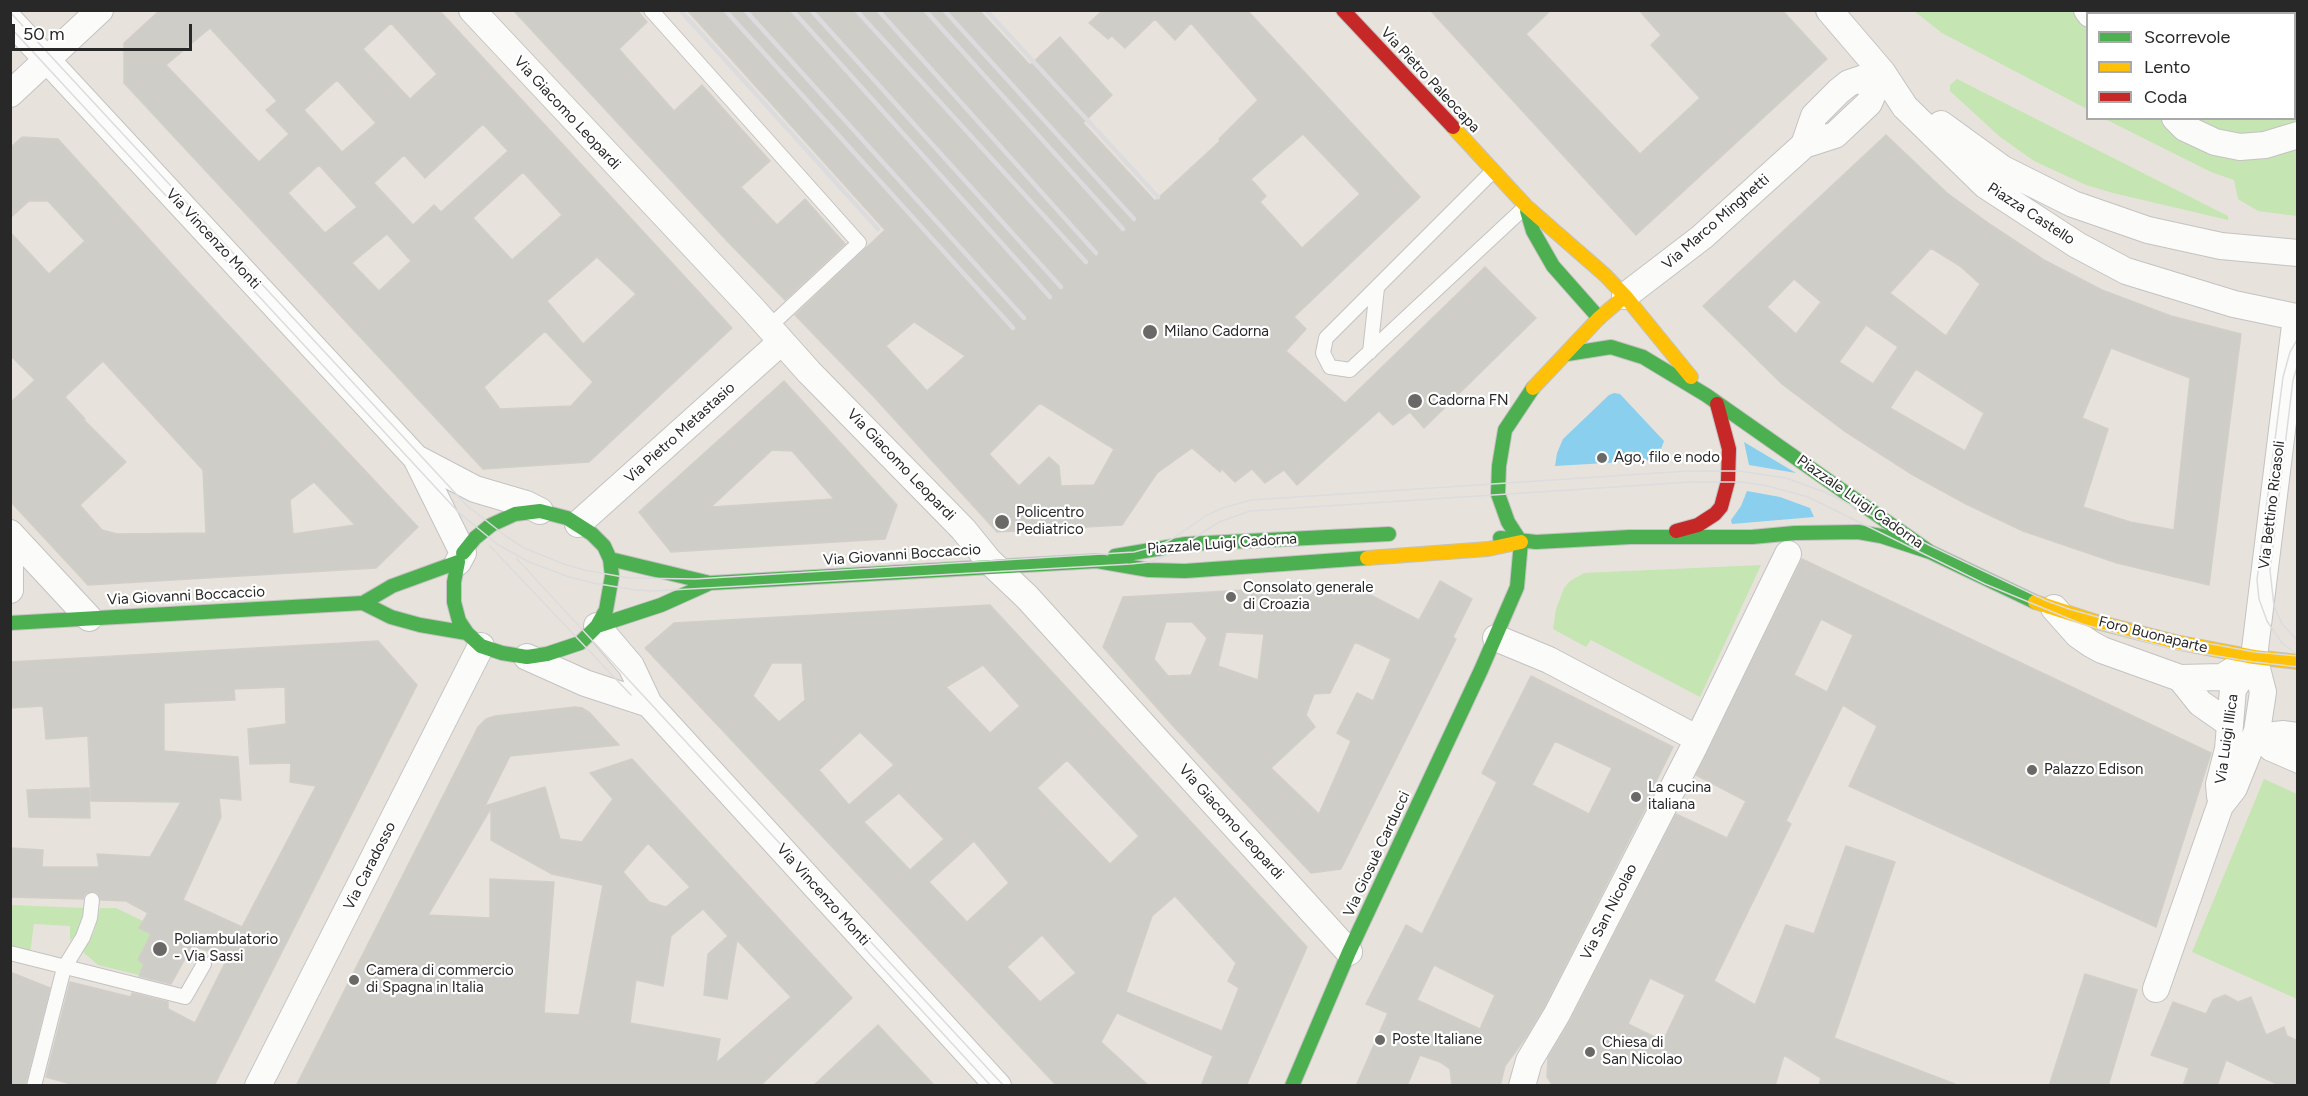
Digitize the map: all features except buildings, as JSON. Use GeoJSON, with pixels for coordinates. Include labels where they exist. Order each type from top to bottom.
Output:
{"type":"FeatureCollection","features":[{"type":"Feature","properties":{"kind":"street"},"geometry":{"type":"LineString","coordinates":[[10,94],[100,10]]}},
{"type":"Feature","properties":{"kind":"street","name":"Via Giacomo Leopardi"},"geometry":{"type":"LineString","coordinates":[[472,10],[775,335],[963,529],[994,566],[1027,597],[1349,952]]}},
{"type":"Feature","properties":{"kind":"street","name":"Via Pietro Paleocapa"},"geometry":{"type":"LineString","coordinates":[[1343,10],[1493,171]]}},
{"type":"Feature","properties":{"kind":"street","name":"Piazza Castello"},"geometry":{"type":"LineString","coordinates":[[1829,10],[1882,72],[1905,107],[1986,185],[2077,244],[2126,270],[2234,304],[2297,317]]}},
{"type":"Feature","properties":{"kind":"street","name":"Via Vincenzo Monti"},"geometry":{"type":"LineString","coordinates":[[10,20],[416,458],[460,558]]}},
{"type":"Feature","properties":{"kind":"street"},"geometry":{"type":"LineString","coordinates":[[1882,72],[1951,132],[2003,169],[2073,204],[2148,230],[2222,246],[2298,252]]}},
{"type":"Feature","properties":{"kind":"street","name":"Via Marco Minghetti"},"geometry":{"type":"LineString","coordinates":[[1626,296],[1702,237],[1804,145],[1814,116],[1848,83],[1882,72]]}},
{"type":"Feature","properties":{"kind":"street"},"geometry":{"type":"LineString","coordinates":[[2177,120],[2186,128],[2215,142],[2240,147],[2265,145],[2298,135]]}},
{"type":"Feature","properties":{"kind":"street","name":"Piazzale Luigi Cadorna"},"geometry":{"type":"LineString","coordinates":[[1493,171],[1526,206],[1626,296],[1706,395]]}},
{"type":"Feature","properties":{"kind":"street","name":"Piazzale Luigi Cadorna"},"geometry":{"type":"LineString","coordinates":[[1526,206],[1533,231],[1547,257],[1599,318]]}},
{"type":"Feature","properties":{"kind":"street"},"geometry":{"type":"LineString","coordinates":[[1626,296],[1599,318],[1528,394],[1505,430],[1499,466],[1498,494],[1509,522],[1521,542],[1517,588],[1496,638],[1549,660],[1698,739],[1788,554]]}},
{"type":"Feature","properties":{"kind":"street","name":"Via Bettino Ricasoli"},"geometry":{"type":"LineString","coordinates":[[2254,657],[2297,317]]}},
{"type":"Feature","properties":{"kind":"street","name":"Via Pietro Metastasio"},"geometry":{"type":"LineString","coordinates":[[578,524],[775,335]]}},
{"type":"Feature","properties":{"kind":"street","name":"Piazzale Luigi Cadorna"},"geometry":{"type":"LineString","coordinates":[[1567,354],[1611,347],[1627,350],[1643,357],[1706,395],[1930,552]]}},
{"type":"Feature","properties":{"kind":"street","name":"Piazzale Luigi Cadorna"},"geometry":{"type":"LineString","coordinates":[[1630,537],[1672,532],[1698,525],[1715,514],[1720,507],[1728,481],[1729,449],[1717,404]]}},
{"type":"Feature","properties":{"kind":"street","name":"Via Vincenzo Monti"},"geometry":{"type":"LineString","coordinates":[[416,458],[475,489],[526,504],[540,511]]}},
{"type":"Feature","properties":{"kind":"street"},"geometry":{"type":"LineString","coordinates":[[540,511],[554,513],[578,524],[604,546],[610,559],[611,587],[606,610],[597,626],[580,643],[548,654],[527,657],[502,653],[474,640],[459,621],[454,602],[454,582],[460,558],[482,532],[502,518],[540,511]]}},
{"type":"Feature","properties":{"kind":"street","name":"Piazzale Luigi Cadorna"},"geometry":{"type":"LineString","coordinates":[[1097,561],[1149,570],[1185,571],[1488,549],[1521,542],[1630,537],[1752,537],[1795,533],[1857,532],[1881,536],[1930,552]]}},
{"type":"Feature","properties":{"kind":"street"},"geometry":{"type":"LineString","coordinates":[[10,533],[89,618]]}},
{"type":"Feature","properties":{"kind":"street","name":"Piazzale Luigi Cadorna"},"geometry":{"type":"LineString","coordinates":[[1097,561],[1130,552],[1186,544],[1406,533]]}},
{"type":"Feature","properties":{"kind":"street","name":"Piazzale Luigi Cadorna"},"geometry":{"type":"LineString","coordinates":[[1480,535],[1521,542]]}},
{"type":"Feature","properties":{"kind":"street"},"geometry":{"type":"LineString","coordinates":[[10,549],[10,590]]}},
{"type":"Feature","properties":{"kind":"street","name":"Foro Buonaparte"},"geometry":{"type":"LineString","coordinates":[[1930,552],[2038,603],[2054,608],[2175,642],[2254,657],[2295,661]]}},
{"type":"Feature","properties":{"kind":"street","name":"Via Giovanni Boccaccio"},"geometry":{"type":"LineString","coordinates":[[10,623],[363,603],[392,586],[460,558]]}},
{"type":"Feature","properties":{"kind":"street","name":"Via Giovanni Boccaccio"},"geometry":{"type":"LineString","coordinates":[[610,559],[710,584],[1097,561]]}},
{"type":"Feature","properties":{"kind":"street","name":"Via Giovanni Boccaccio"},"geometry":{"type":"LineString","coordinates":[[597,626],[661,605],[710,584]]}},
{"type":"Feature","properties":{"kind":"street","name":"Via Giovanni Boccaccio"},"geometry":{"type":"LineString","coordinates":[[363,603],[391,617],[474,640]]}},
{"type":"Feature","properties":{"kind":"street","name":"Foro Buonaparte"},"geometry":{"type":"LineString","coordinates":[[2054,608],[2078,635],[2097,647],[2180,678],[2222,677],[2254,657]]}},
{"type":"Feature","properties":{"kind":"street","name":"Via Vincenzo Monti"},"geometry":{"type":"LineString","coordinates":[[597,626],[631,666],[649,704],[998,1086]]}},
{"type":"Feature","properties":{"kind":"street","name":"Via Giosuè Carducci"},"geometry":{"type":"LineString","coordinates":[[1292,1086],[1349,952],[1496,638]]}},
{"type":"Feature","properties":{"kind":"street","name":"Via Caradosso"},"geometry":{"type":"LineString","coordinates":[[258,1086],[474,640]]}},
{"type":"Feature","properties":{"kind":"street","name":"Via Vincenzo Monti"},"geometry":{"type":"LineString","coordinates":[[527,657],[585,683],[649,704]]}},
{"type":"Feature","properties":{"kind":"street","name":"Via Luigi Illica"},"geometry":{"type":"LineString","coordinates":[[2220,806],[2219,784],[2228,749],[2233,689],[2254,657]]}},
{"type":"Feature","properties":{"kind":"street","name":"Via Luigi Illica"},"geometry":{"type":"LineString","coordinates":[[2156,989],[2220,806],[2234,788],[2257,731],[2262,692],[2254,657]]}},
{"type":"Feature","properties":{"kind":"street"},"geometry":{"type":"LineString","coordinates":[[2180,678],[2200,703],[2230,724]]}},
{"type":"Feature","properties":{"kind":"street"},"geometry":{"type":"LineString","coordinates":[[2257,731],[2298,749]]}},
{"type":"Feature","properties":{"kind":"street","name":"Via San Nicolao"},"geometry":{"type":"LineString","coordinates":[[1522,1086],[1529,1061],[1557,1014],[1698,739]]}},
{"type":"Feature","properties":{"kind":"lane","name":"Via Pietro Metastasio"},"geometry":{"type":"LineString","coordinates":[[651,10],[859,243],[775,335]]}},
{"type":"Feature","properties":{"kind":"lane"},"geometry":{"type":"LineString","coordinates":[[1493,171],[1326,338],[1323,353],[1330,367],[1350,370],[1526,206]]}},
{"type":"Feature","properties":{"kind":"lane"},"geometry":{"type":"LineString","coordinates":[[1370,352],[1377,288]]}},
{"type":"Feature","properties":{"kind":"lane"},"geometry":{"type":"LineString","coordinates":[[2298,730],[2283,728],[2257,731],[2260,745],[2268,753],[2298,766]]}},
{"type":"Feature","properties":{"kind":"lane"},"geometry":{"type":"LineString","coordinates":[[34,1086],[64,968],[83,937],[90,918],[92,900]]}},
{"type":"Feature","properties":{"kind":"lane"},"geometry":{"type":"LineString","coordinates":[[10,953],[185,997],[204,964]]}},
{"type":"Feature","properties":{"kind":"green space"},"geometry":{"type":"Polygon","coordinates":[[[1914,11],[2297,11],[2297,216],[2258,211],[2238,199],[2234,180],[2211,172],[2107,120],[2296,120],[2296,12],[2086,12],[2086,108],[1942,33],[1914,11]]]}},
{"type":"Feature","properties":{"kind":"green space"},"geometry":{"type":"Polygon","coordinates":[[[1957,79],[2228,216],[2228,220],[2086,185],[2034,161],[1999,136],[1950,91],[1950,85],[1957,79]]]}},
{"type":"Feature","properties":{"kind":"green space"},"geometry":{"type":"Polygon","coordinates":[[[1761,565],[1700,697],[1591,640],[1586,647],[1553,629],[1556,609],[1564,588],[1570,581],[1584,573],[1761,565]]]}},
{"type":"Feature","properties":{"kind":"green space"},"geometry":{"type":"Polygon","coordinates":[[[2264,779],[2297,794],[2297,999],[2192,952],[2264,779]]]}},
{"type":"Feature","properties":{"kind":"green space"},"geometry":{"type":"Polygon","coordinates":[[[10,905],[87,908],[80,929],[70,941],[70,926],[34,924],[30,953],[11,946],[10,905]]]}},
{"type":"Feature","properties":{"kind":"green space"},"geometry":{"type":"Polygon","coordinates":[[[100,908],[116,908],[143,921],[140,928],[151,934],[138,960],[144,964],[139,975],[98,965],[83,952],[94,932],[100,908]]]}},
{"type":"Feature","properties":{"kind":"water"},"geometry":{"type":"Polygon","coordinates":[[[1620,394],[1664,441],[1657,460],[1555,466],[1563,439],[1609,395],[1620,394]]]}},
{"type":"Feature","properties":{"kind":"water"},"geometry":{"type":"Polygon","coordinates":[[[1744,442],[1796,473],[1749,465],[1744,442]]]}},
{"type":"Feature","properties":{"kind":"water"},"geometry":{"type":"Polygon","coordinates":[[[1747,491],[1780,497],[1810,508],[1814,517],[1732,524],[1731,520],[1741,506],[1747,491]]]}},
{"type":"Feature","properties":{"kind":"tram line"},"geometry":{"type":"LineString","coordinates":[[10,12],[470,509]]}},
{"type":"Feature","properties":{"kind":"tram line"},"geometry":{"type":"LineString","coordinates":[[10,27],[462,516]]}},
{"type":"Feature","properties":{"kind":"tram line"},"geometry":{"type":"LineString","coordinates":[[2298,338],[2290,352],[2283,377],[2257,580],[2259,599],[2267,621],[2282,643],[2298,655]]}},
{"type":"Feature","properties":{"kind":"tram line"},"geometry":{"type":"LineString","coordinates":[[2298,364],[2293,380],[2270,570],[2274,606],[2282,624],[2298,641]]}},
{"type":"Feature","properties":{"kind":"tram line"},"geometry":{"type":"LineString","coordinates":[[465,504],[524,548],[564,564],[629,578],[695,579],[1134,552],[1160,545],[1207,515],[1251,500],[1688,471],[1739,471],[1786,478],[1827,493],[1931,546],[2047,601],[2069,609],[2163,635],[2255,652],[2298,656]]}},
{"type":"Feature","properties":{"kind":"tram line"},"geometry":{"type":"LineString","coordinates":[[457,511],[497,544],[529,562],[593,583],[654,591],[1131,564],[1150,562],[1168,555],[1219,522],[1250,511],[1690,482],[1742,482],[1768,486],[1808,497],[1985,584],[2082,624],[2169,648],[2298,667]]}},
{"type":"Feature","properties":{"kind":"tram line"},"geometry":{"type":"LineString","coordinates":[[489,545],[631,695]]}},
{"type":"Feature","properties":{"kind":"tram line"},"geometry":{"type":"LineString","coordinates":[[517,559],[1004,1086]]}},
{"type":"Feature","properties":{"kind":"tram line"},"geometry":{"type":"LineString","coordinates":[[859,942],[991,1086]]}},
{"type":"Feature","properties":{"kind":"railway"},"geometry":{"type":"LineString","coordinates":[[680,10],[878,229]]}},
{"type":"Feature","properties":{"kind":"railway"},"geometry":{"type":"LineString","coordinates":[[725,10],[1013,328]]}},
{"type":"Feature","properties":{"kind":"railway"},"geometry":{"type":"LineString","coordinates":[[745,10],[1024,318]]}},
{"type":"Feature","properties":{"kind":"railway"},"geometry":{"type":"LineString","coordinates":[[792,10],[1050,297]]}},
{"type":"Feature","properties":{"kind":"railway"},"geometry":{"type":"LineString","coordinates":[[811,10],[1061,287]]}},
{"type":"Feature","properties":{"kind":"railway"},"geometry":{"type":"LineString","coordinates":[[856,10],[1086,262]]}},
{"type":"Feature","properties":{"kind":"railway"},"geometry":{"type":"LineString","coordinates":[[878,10],[1096,253]]}},
{"type":"Feature","properties":{"kind":"railway"},"geometry":{"type":"LineString","coordinates":[[925,10],[1123,229]]}},
{"type":"Feature","properties":{"kind":"railway"},"geometry":{"type":"LineString","coordinates":[[944,10],[1134,219]]}},
{"type":"Feature","properties":{"kind":"railway"},"geometry":{"type":"LineString","coordinates":[[986,10],[1158,197]]}},
{"type":"Feature","properties":{"kind":"traffic: fast"},"geometry":{"type":"LineString","coordinates":[[1527,211],[1533,231],[1553,266],[1599,318]]}},
{"type":"Feature","properties":{"kind":"traffic: fast"},"geometry":{"type":"LineString","coordinates":[[1567,354],[1611,347],[1643,357],[1706,395],[1930,552],[2035,602]]}},
{"type":"Feature","properties":{"kind":"traffic: fast"},"geometry":{"type":"LineString","coordinates":[[1292,1086],[1349,952],[1481,670],[1517,587],[1521,542],[1508,522],[1498,494],[1499,466],[1505,430],[1533,388]]}},
{"type":"Feature","properties":{"kind":"traffic: fast"},"geometry":{"type":"LineString","coordinates":[[458,562],[454,582],[454,602],[459,621],[467,633],[481,646],[502,653],[527,657],[547,654],[580,643],[597,626],[606,610],[612,576],[610,559],[604,546],[592,534],[567,518],[540,511],[515,514],[491,525],[475,538],[463,553]]}},
{"type":"Feature","properties":{"kind":"traffic: fast"},"geometry":{"type":"LineString","coordinates":[[1500,538],[1536,542],[1630,537],[1752,537],[1795,533],[1858,532],[1881,536],[1930,552]]}},
{"type":"Feature","properties":{"kind":"traffic: fast"},"geometry":{"type":"LineString","coordinates":[[1115,556],[1186,544],[1389,534]]}},
{"type":"Feature","properties":{"kind":"traffic: fast"},"geometry":{"type":"LineString","coordinates":[[597,626],[661,605],[710,583],[1097,561],[1149,570],[1185,571],[1367,558]]}},
{"type":"Feature","properties":{"kind":"traffic: fast"},"geometry":{"type":"LineString","coordinates":[[610,559],[710,583]]}},
{"type":"Feature","properties":{"kind":"traffic: fast"},"geometry":{"type":"LineString","coordinates":[[10,623],[363,603],[392,586],[458,562]]}},
{"type":"Feature","properties":{"kind":"traffic: fast"},"geometry":{"type":"LineString","coordinates":[[363,603],[391,617],[420,625],[467,633]]}},
{"type":"Feature","properties":{"kind":"traffic: slow"},"geometry":{"type":"LineString","coordinates":[[1453,127],[1526,206],[1605,275],[1625,296],[1691,377]]}},
{"type":"Feature","properties":{"kind":"traffic: slow"},"geometry":{"type":"LineString","coordinates":[[1533,388],[1599,318],[1625,296]]}},
{"type":"Feature","properties":{"kind":"traffic: slow"},"geometry":{"type":"LineString","coordinates":[[1367,558],[1488,549],[1521,542]]}},
{"type":"Feature","properties":{"kind":"traffic: slow"},"geometry":{"type":"LineString","coordinates":[[2035,602],[2097,622],[2175,642],[2254,657],[2298,662]]}},
{"type":"Feature","properties":{"kind":"traffic: jam"},"geometry":{"type":"LineString","coordinates":[[1343,10],[1453,127]]}},
{"type":"Feature","properties":{"kind":"traffic: jam"},"geometry":{"type":"LineString","coordinates":[[1676,531],[1698,525],[1715,514],[1721,507],[1728,481],[1729,449],[1717,404]]}},
{"type":"Feature","properties":{"kind":"place","name":"Milano Cadorna"},"geometry":{"type":"Point","coordinates":[1150,332]}},
{"type":"Feature","properties":{"kind":"place","name":"Cadorna FN"},"geometry":{"type":"Point","coordinates":[1415,401]}},
{"type":"Feature","properties":{"kind":"place","name":"Ago, filo e nodo"},"geometry":{"type":"Point","coordinates":[1602,458]}},
{"type":"Feature","properties":{"kind":"place","name":"Policentro Pediatrico"},"geometry":{"type":"Point","coordinates":[1002,522]}},
{"type":"Feature","properties":{"kind":"place","name":"Consolato generale di Croazia"},"geometry":{"type":"Point","coordinates":[1231,597]}},
{"type":"Feature","properties":{"kind":"place","name":"Palazzo Edison"},"geometry":{"type":"Point","coordinates":[2032,770]}},
{"type":"Feature","properties":{"kind":"place","name":"La cucina italiana"},"geometry":{"type":"Point","coordinates":[1636,797]}},
{"type":"Feature","properties":{"kind":"place","name":"Poliambulatorio - Via Sassi"},"geometry":{"type":"Point","coordinates":[160,949]}},
{"type":"Feature","properties":{"kind":"place","name":"Camera di commercio di Spagna in Italia"},"geometry":{"type":"Point","coordinates":[354,980]}},
{"type":"Feature","properties":{"kind":"place","name":"Poste Italiane"},"geometry":{"type":"Point","coordinates":[1380,1040]}},
{"type":"Feature","properties":{"kind":"place","name":"Chiesa di San Nicolao"},"geometry":{"type":"Point","coordinates":[1590,1052]}}]}
